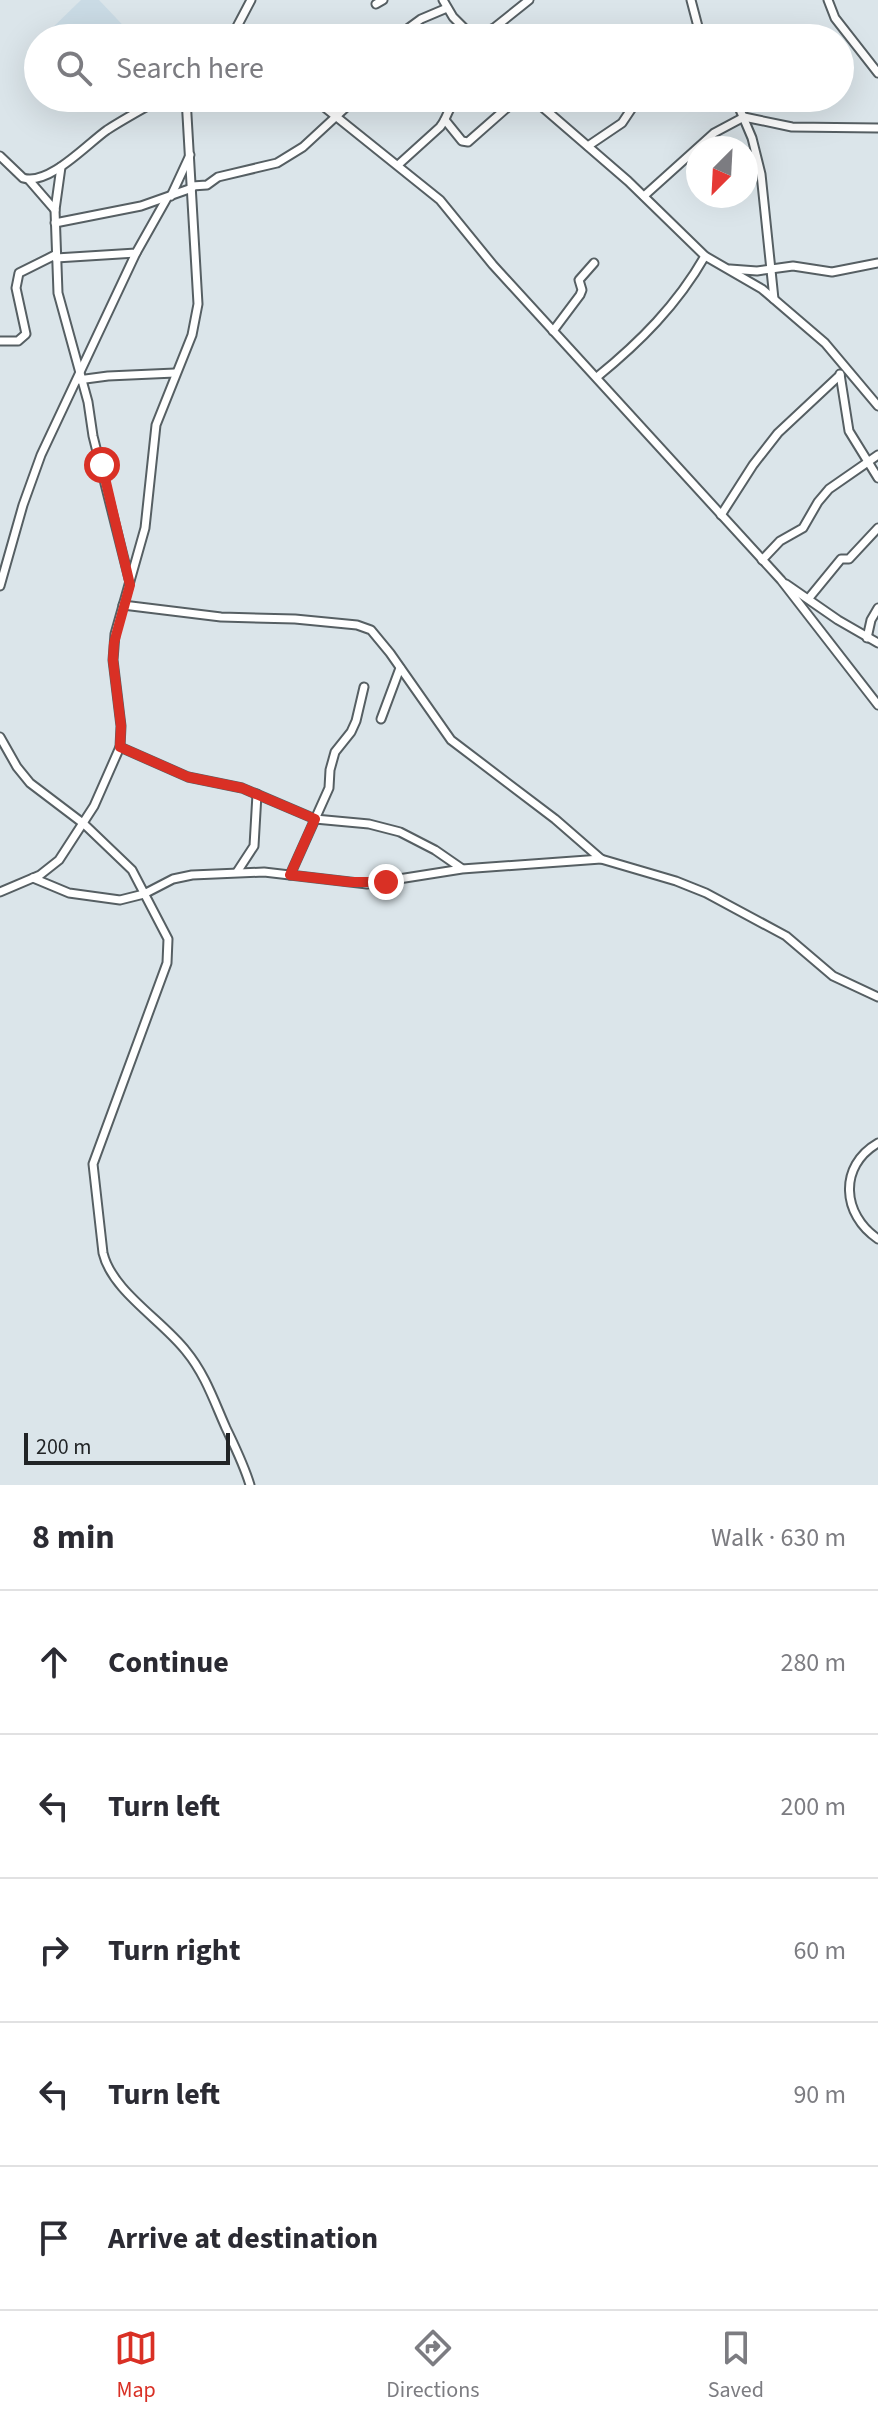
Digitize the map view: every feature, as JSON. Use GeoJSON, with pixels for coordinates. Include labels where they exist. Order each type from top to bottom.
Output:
{"type":"FeatureCollection","features":[{"type":"Feature","properties":{"kind":"street"},"geometry":{"type":"LineString","coordinates":[[240,24],[251,0]]}},
{"type":"Feature","properties":{"kind":"street"},"geometry":{"type":"LineString","coordinates":[[443,0],[461,24]]}},
{"type":"Feature","properties":{"kind":"street"},"geometry":{"type":"LineString","coordinates":[[499,24],[529,0]]}},
{"type":"Feature","properties":{"kind":"street"},"geometry":{"type":"LineString","coordinates":[[691,0],[697,24]]}},
{"type":"Feature","properties":{"kind":"street"},"geometry":{"type":"LineString","coordinates":[[828,0],[840,24]]}},
{"type":"Feature","properties":{"kind":"street"},"geometry":{"type":"LineString","coordinates":[[414,24],[447,8]]}},
{"type":"Feature","properties":{"kind":"street"},"geometry":{"type":"LineString","coordinates":[[854,42],[878,73]]}},
{"type":"Feature","properties":{"kind":"street"},"geometry":{"type":"LineString","coordinates":[[29,180],[61,167],[100,135],[138,112]]}},
{"type":"Feature","properties":{"kind":"street"},"geometry":{"type":"LineString","coordinates":[[0,892],[48,870],[59,860],[84,824],[120,747],[121,726],[113,660],[115,634],[145,528],[156,425],[192,335],[198,304],[187,112]]}},
{"type":"Feature","properties":{"kind":"street"},"geometry":{"type":"LineString","coordinates":[[329,112],[440,200],[493,265],[781,580],[878,705]]}},
{"type":"Feature","properties":{"kind":"street"},"geometry":{"type":"LineString","coordinates":[[55,223],[141,206],[192,187],[207,185],[223,175],[277,163],[303,147],[338,112]]}},
{"type":"Feature","properties":{"kind":"street"},"geometry":{"type":"LineString","coordinates":[[398,165],[445,120],[447,112]]}},
{"type":"Feature","properties":{"kind":"street"},"geometry":{"type":"LineString","coordinates":[[445,120],[462,141],[468,142],[502,112]]}},
{"type":"Feature","properties":{"kind":"street"},"geometry":{"type":"LineString","coordinates":[[548,112],[644,196],[705,256],[774,299],[825,343],[878,406]]}},
{"type":"Feature","properties":{"kind":"street"},"geometry":{"type":"LineString","coordinates":[[588,146],[622,123],[629,112]]}},
{"type":"Feature","properties":{"kind":"street"},"geometry":{"type":"LineString","coordinates":[[742,112],[761,174],[774,299]]}},
{"type":"Feature","properties":{"kind":"street"},"geometry":{"type":"LineString","coordinates":[[644,196],[714,133],[744,117],[792,127],[878,128]]}},
{"type":"Feature","properties":{"kind":"street"},"geometry":{"type":"LineString","coordinates":[[0,586],[29,487],[136,253],[190,154]]}},
{"type":"Feature","properties":{"kind":"street"},"geometry":{"type":"LineString","coordinates":[[0,156],[18,175],[29,180],[55,210]]}},
{"type":"Feature","properties":{"kind":"street"},"geometry":{"type":"LineString","coordinates":[[61,167],[55,210],[58,293],[130,585]]}},
{"type":"Feature","properties":{"kind":"street"},"geometry":{"type":"LineString","coordinates":[[0,341],[18,341],[26,334],[16,288],[19,273],[56,256],[136,253]]}},
{"type":"Feature","properties":{"kind":"street"},"geometry":{"type":"LineString","coordinates":[[597,377],[650,331],[683,292],[705,256]]}},
{"type":"Feature","properties":{"kind":"street"},"geometry":{"type":"LineString","coordinates":[[553,331],[582,290],[579,280],[594,263]]}},
{"type":"Feature","properties":{"kind":"street"},"geometry":{"type":"LineString","coordinates":[[722,268],[757,271],[793,266],[832,272],[878,263]]}},
{"type":"Feature","properties":{"kind":"street"},"geometry":{"type":"LineString","coordinates":[[839,360],[846,422],[878,478]]}},
{"type":"Feature","properties":{"kind":"street"},"geometry":{"type":"LineString","coordinates":[[78,377],[175,373]]}},
{"type":"Feature","properties":{"kind":"street"},"geometry":{"type":"LineString","coordinates":[[721,515],[778,433],[840,375]]}},
{"type":"Feature","properties":{"kind":"street"},"geometry":{"type":"LineString","coordinates":[[762,560],[780,541],[803,528],[829,489],[878,455]]}},
{"type":"Feature","properties":{"kind":"street"},"geometry":{"type":"LineString","coordinates":[[809,598],[841,559],[848,560],[878,528]]}},
{"type":"Feature","properties":{"kind":"street"},"geometry":{"type":"LineString","coordinates":[[781,580],[878,643]]}},
{"type":"Feature","properties":{"kind":"street"},"geometry":{"type":"LineString","coordinates":[[123,605],[221,617],[357,625],[374,633],[451,740],[555,819],[601,859]]}},
{"type":"Feature","properties":{"kind":"street"},"geometry":{"type":"LineString","coordinates":[[867,638],[871,620],[878,608]]}},
{"type":"Feature","properties":{"kind":"street"},"geometry":{"type":"LineString","coordinates":[[381,719],[400,668]]}},
{"type":"Feature","properties":{"kind":"street"},"geometry":{"type":"LineString","coordinates":[[290,875],[329,788],[335,752],[356,721],[364,687]]}},
{"type":"Feature","properties":{"kind":"street"},"geometry":{"type":"LineString","coordinates":[[0,737],[23,776],[84,824],[131,868],[168,939],[169,954],[93,1164],[103,1253],[105,1264],[115,1279],[174,1337],[198,1368],[215,1400],[250,1485]]}},
{"type":"Feature","properties":{"kind":"street"},"geometry":{"type":"LineString","coordinates":[[120,747],[188,777],[242,788],[315,819],[369,824],[400,832],[435,850],[462,869]]}},
{"type":"Feature","properties":{"kind":"street"},"geometry":{"type":"LineString","coordinates":[[237,872],[254,846],[257,794]]}},
{"type":"Feature","properties":{"kind":"street"},"geometry":{"type":"LineString","coordinates":[[33,878],[56,889],[120,900],[144,894],[182,876],[237,872],[367,884],[462,869],[601,859],[706,893],[786,936],[833,976],[878,997]]}},
{"type":"Feature","properties":{"kind":"street"},"geometry":{"type":"LineString","coordinates":[[878,1143],[853,1171],[848,1189],[858,1219],[878,1239]]}},
{"type":"Feature","properties":{"kind":"shaded area"},"geometry":{"type":"Polygon","coordinates":[[[81,0],[99,0],[122,24],[56,24],[81,0]]]}},
{"type":"Feature","properties":{"kind":"route"},"geometry":{"type":"LineString","coordinates":[[102,465],[130,585],[114,643],[120,747],[188,777],[242,788],[315,819],[290,875],[367,884],[386,882]]}}]}
